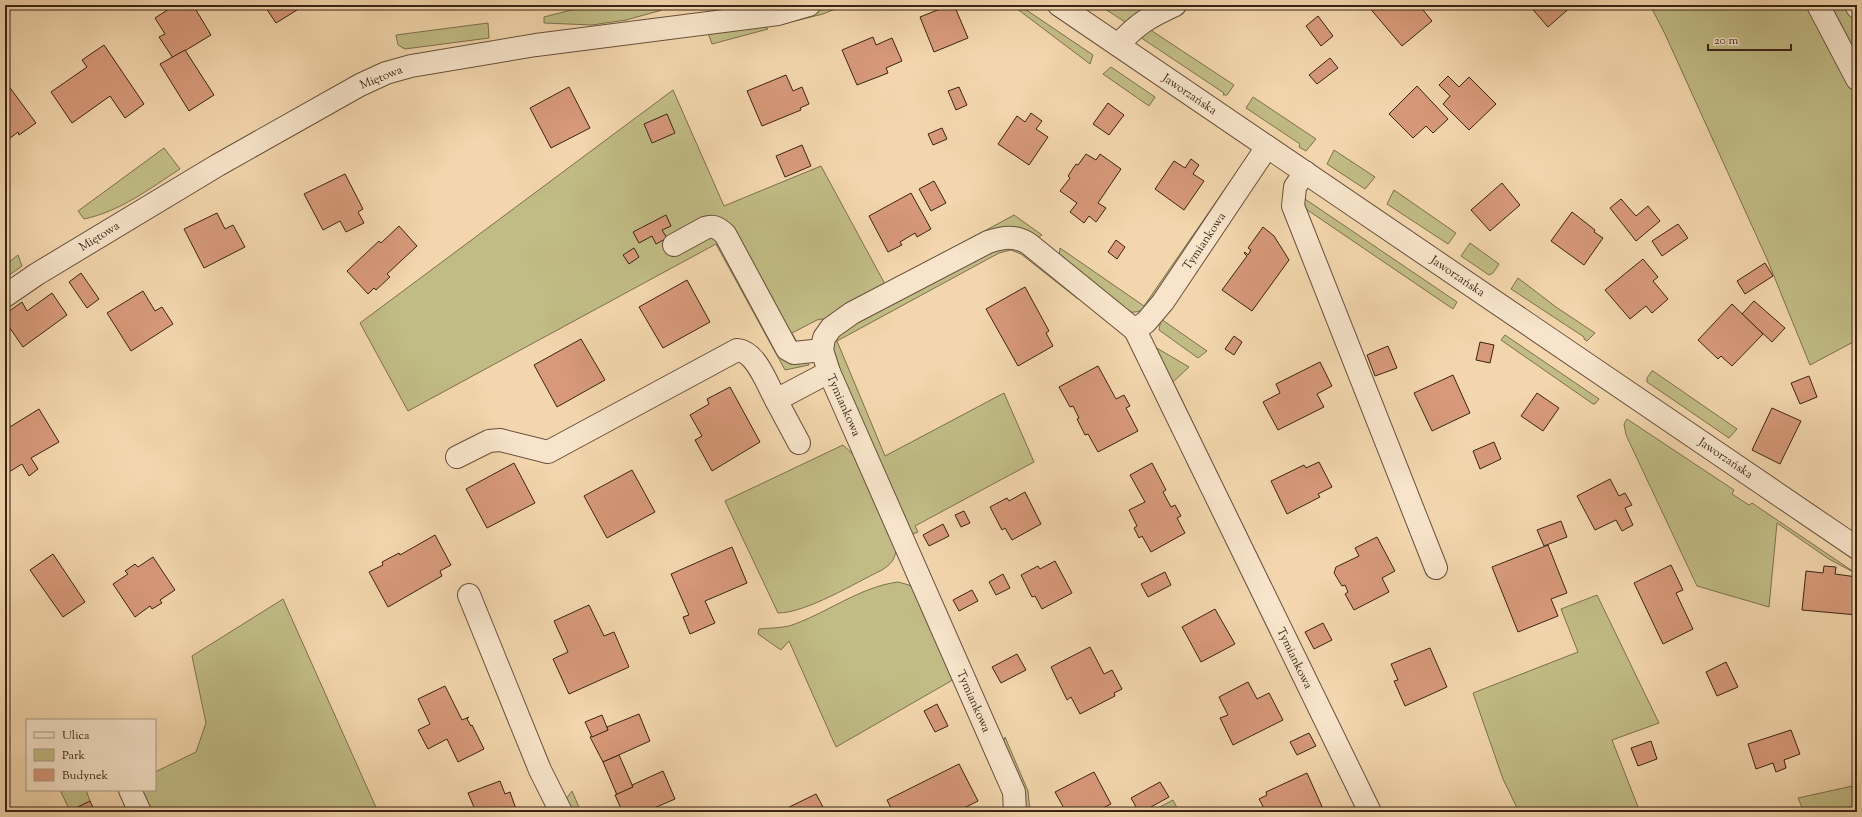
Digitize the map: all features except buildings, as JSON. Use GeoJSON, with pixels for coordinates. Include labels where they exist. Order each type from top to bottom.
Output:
{"type":"FeatureCollection","features":[{"type":"Feature","properties":{"kind":"street","name":"Miętowa"},"geometry":{"type":"LineString","coordinates":[[5,296],[64,257],[218,164],[360,84],[386,73],[411,66],[536,45],[778,14],[809,5]]}},
{"type":"Feature","properties":{"kind":"street","name":"Jaworzańska"},"geometry":{"type":"LineString","coordinates":[[1059,5],[1857,548]]}},
{"type":"Feature","properties":{"kind":"street"},"geometry":{"type":"LineString","coordinates":[[1118,45],[1134,27],[1149,17],[1175,5]]}},
{"type":"Feature","properties":{"kind":"street"},"geometry":{"type":"LineString","coordinates":[[1818,5],[1857,79]]}},
{"type":"Feature","properties":{"kind":"street","name":"Tymiankowa"},"geometry":{"type":"LineString","coordinates":[[1136,330],[1146,322],[1163,302],[1267,147]]}},
{"type":"Feature","properties":{"kind":"street"},"geometry":{"type":"LineString","coordinates":[[1305,172],[1295,187],[1293,206],[1436,568]]}},
{"type":"Feature","properties":{"kind":"street"},"geometry":{"type":"LineString","coordinates":[[674,246],[705,228],[710,226],[718,228],[725,234],[787,348],[794,353],[822,350]]}},
{"type":"Feature","properties":{"kind":"street","name":"Tymiankowa"},"geometry":{"type":"LineString","coordinates":[[1015,812],[1014,792],[829,372],[822,350],[824,338],[831,328],[852,313],[988,242],[1007,237],[1023,240],[1029,244],[1136,330],[1370,812]]}},
{"type":"Feature","properties":{"kind":"street"},"geometry":{"type":"LineString","coordinates":[[457,457],[489,441],[500,440],[548,452],[737,350],[748,354],[754,360],[799,443]]}},
{"type":"Feature","properties":{"kind":"street"},"geometry":{"type":"LineString","coordinates":[[776,400],[829,372]]}},
{"type":"Feature","properties":{"kind":"street"},"geometry":{"type":"LineString","coordinates":[[469,595],[540,770],[561,812]]}},
{"type":"Feature","properties":{"kind":"street"},"geometry":{"type":"LineString","coordinates":[[130,791],[140,812]]}},
{"type":"Feature","properties":{"kind":"green space"},"geometry":{"type":"Polygon","coordinates":[[[591,5],[662,5],[662,10],[626,20],[592,25],[544,23],[544,17],[591,5]]]}},
{"type":"Feature","properties":{"kind":"green space"},"geometry":{"type":"Polygon","coordinates":[[[687,5],[780,5],[747,8],[688,7],[687,5]]]}},
{"type":"Feature","properties":{"kind":"green space"},"geometry":{"type":"Polygon","coordinates":[[[829,5],[845,5],[823,14],[795,21],[797,16],[829,5]]]}},
{"type":"Feature","properties":{"kind":"green space"},"geometry":{"type":"Polygon","coordinates":[[[1012,5],[1019,5],[1093,55],[1090,64],[1012,5]]]}},
{"type":"Feature","properties":{"kind":"green space"},"geometry":{"type":"Polygon","coordinates":[[[1099,5],[1161,5],[1125,22],[1099,5]]]}},
{"type":"Feature","properties":{"kind":"green space"},"geometry":{"type":"Polygon","coordinates":[[[1650,5],[1857,5],[1857,340],[1810,365],[1767,259],[1665,34],[1650,5]]]}},
{"type":"Feature","properties":{"kind":"green space"},"geometry":{"type":"Polygon","coordinates":[[[488,23],[489,38],[405,49],[398,45],[396,35],[488,23]]]}},
{"type":"Feature","properties":{"kind":"green space"},"geometry":{"type":"Polygon","coordinates":[[[763,24],[768,29],[712,44],[707,30],[763,24]]]}},
{"type":"Feature","properties":{"kind":"green space"},"geometry":{"type":"Polygon","coordinates":[[[1149,29],[1234,85],[1227,95],[1223,95],[1224,93],[1140,37],[1149,29]]]}},
{"type":"Feature","properties":{"kind":"green space"},"geometry":{"type":"Polygon","coordinates":[[[1111,67],[1155,97],[1149,106],[1103,74],[1111,67]]]}},
{"type":"Feature","properties":{"kind":"green space"},"geometry":{"type":"Polygon","coordinates":[[[673,90],[724,206],[821,166],[885,284],[828,318],[817,320],[792,333],[809,365],[785,370],[716,244],[408,411],[360,323],[673,90]]]}},
{"type":"Feature","properties":{"kind":"green space"},"geometry":{"type":"Polygon","coordinates":[[[1253,97],[1316,139],[1306,151],[1299,147],[1300,144],[1246,108],[1253,97]]]}},
{"type":"Feature","properties":{"kind":"green space"},"geometry":{"type":"Polygon","coordinates":[[[164,148],[180,169],[146,192],[122,205],[110,211],[84,219],[78,211],[164,148]]]}},
{"type":"Feature","properties":{"kind":"green space"},"geometry":{"type":"Polygon","coordinates":[[[1334,150],[1375,177],[1365,189],[1327,164],[1334,150]]]}},
{"type":"Feature","properties":{"kind":"green space"},"geometry":{"type":"Polygon","coordinates":[[[1236,173],[1238,177],[1152,303],[1142,310],[1130,312],[1059,257],[1060,248],[1144,306],[1236,173]]]}},
{"type":"Feature","properties":{"kind":"green space"},"geometry":{"type":"Polygon","coordinates":[[[1394,190],[1456,233],[1448,244],[1387,204],[1394,190]]]}},
{"type":"Feature","properties":{"kind":"green space"},"geometry":{"type":"Polygon","coordinates":[[[1305,199],[1457,302],[1453,309],[1303,207],[1302,204],[1305,199]]]}},
{"type":"Feature","properties":{"kind":"green space"},"geometry":{"type":"Polygon","coordinates":[[[1014,215],[1042,235],[1035,240],[970,243],[968,240],[1014,215]]]}},
{"type":"Feature","properties":{"kind":"green space"},"geometry":{"type":"Polygon","coordinates":[[[1470,243],[1499,264],[1493,273],[1489,275],[1461,256],[1470,243]]]}},
{"type":"Feature","properties":{"kind":"green space"},"geometry":{"type":"Polygon","coordinates":[[[1003,247],[1018,248],[1081,295],[1078,299],[1021,254],[1011,250],[999,253],[837,341],[885,456],[1004,393],[1034,462],[915,526],[918,532],[913,534],[910,531],[833,356],[833,341],[842,331],[925,284],[1003,247]]]}},
{"type":"Feature","properties":{"kind":"green space"},"geometry":{"type":"Polygon","coordinates":[[[18,255],[22,266],[5,278],[5,265],[18,255]]]}},
{"type":"Feature","properties":{"kind":"green space"},"geometry":{"type":"Polygon","coordinates":[[[1518,278],[1556,307],[1595,333],[1587,341],[1584,337],[1511,289],[1518,278]]]}},
{"type":"Feature","properties":{"kind":"green space"},"geometry":{"type":"Polygon","coordinates":[[[1161,319],[1207,351],[1198,358],[1159,330],[1161,319]]]}},
{"type":"Feature","properties":{"kind":"green space"},"geometry":{"type":"Polygon","coordinates":[[[1505,335],[1599,399],[1595,404],[1593,404],[1501,340],[1505,335]]]}},
{"type":"Feature","properties":{"kind":"green space"},"geometry":{"type":"Polygon","coordinates":[[[1155,347],[1189,367],[1173,382],[1247,534],[1244,535],[1155,347]]]}},
{"type":"Feature","properties":{"kind":"green space"},"geometry":{"type":"Polygon","coordinates":[[[1652,371],[1737,429],[1729,438],[1647,382],[1647,378],[1652,371]]]}},
{"type":"Feature","properties":{"kind":"green space"},"geometry":{"type":"Polygon","coordinates":[[[1627,419],[1734,490],[1732,494],[1749,505],[1752,503],[1857,574],[1829,559],[1777,523],[1769,607],[1697,586],[1626,435],[1624,424],[1627,419]]]}},
{"type":"Feature","properties":{"kind":"green space"},"geometry":{"type":"Polygon","coordinates":[[[843,445],[856,457],[896,549],[894,559],[882,570],[816,603],[789,612],[778,613],[725,501],[843,445]]]}},
{"type":"Feature","properties":{"kind":"green space"},"geometry":{"type":"Polygon","coordinates":[[[898,582],[909,585],[918,594],[954,677],[951,681],[836,747],[789,641],[781,650],[758,634],[759,629],[789,626],[803,621],[870,589],[898,582]]]}},
{"type":"Feature","properties":{"kind":"green space"},"geometry":{"type":"Polygon","coordinates":[[[1597,595],[1659,723],[1612,740],[1640,812],[1519,812],[1503,779],[1473,693],[1578,652],[1561,609],[1597,595]]]}},
{"type":"Feature","properties":{"kind":"green space"},"geometry":{"type":"Polygon","coordinates":[[[283,599],[378,812],[147,812],[136,791],[156,791],[156,772],[196,752],[206,723],[192,656],[283,599]]]}},
{"type":"Feature","properties":{"kind":"green space"},"geometry":{"type":"Polygon","coordinates":[[[1005,737],[1028,791],[1030,812],[1026,812],[1003,743],[1005,737]]]}},
{"type":"Feature","properties":{"kind":"green space"},"geometry":{"type":"Polygon","coordinates":[[[1857,785],[1857,812],[1804,812],[1798,798],[1857,785]]]}},
{"type":"Feature","properties":{"kind":"green space"},"geometry":{"type":"Polygon","coordinates":[[[60,791],[86,791],[90,801],[70,811],[60,791]]]}},
{"type":"Feature","properties":{"kind":"green space"},"geometry":{"type":"Polygon","coordinates":[[[572,791],[581,812],[572,812],[566,799],[572,791]]]}},
{"type":"Feature","properties":{"kind":"green space"},"geometry":{"type":"Polygon","coordinates":[[[1173,800],[1179,812],[1150,812],[1173,800]]]}}]}
